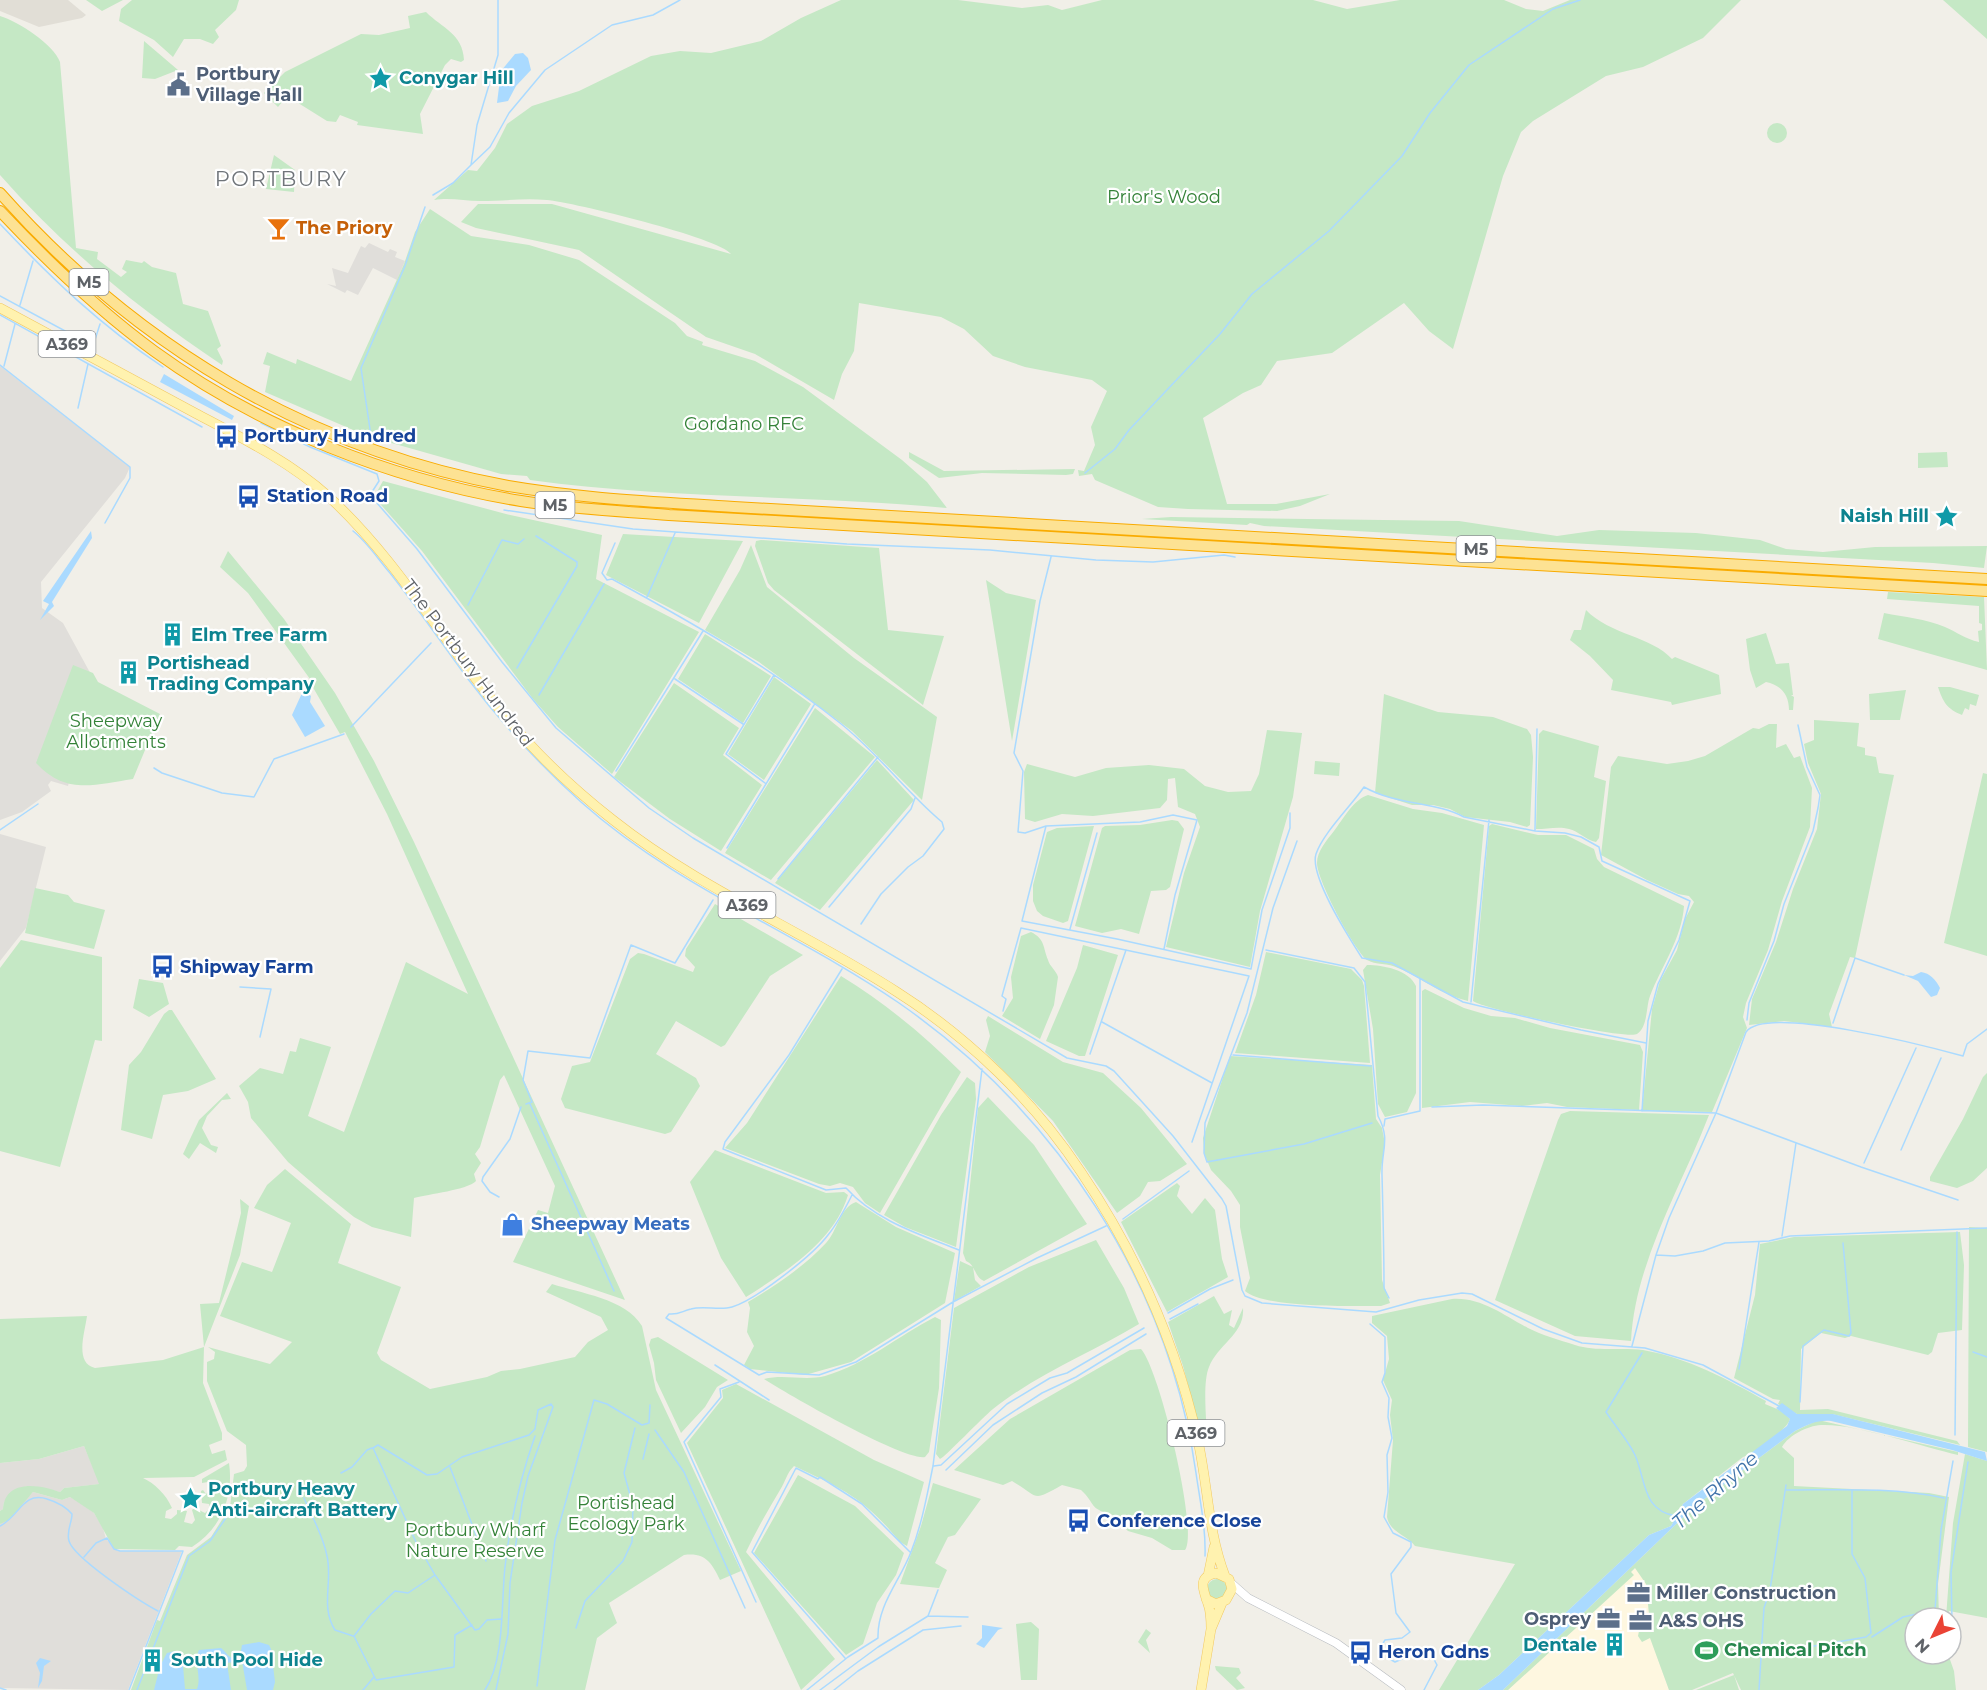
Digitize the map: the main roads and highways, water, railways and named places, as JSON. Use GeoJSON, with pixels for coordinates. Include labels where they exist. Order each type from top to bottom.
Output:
{"type":"FeatureCollection","features":[{"type":"Feature","properties":{"kind":"highway","name":"M5"},"geometry":{"type":"LineString","coordinates":[[0,193],[83,276],[165,343],[218,377],[278,410],[363,447],[465,477],[561,494],[947,519],[1987,579]]}},
{"type":"Feature","properties":{"kind":"highway","name":"M5"},"geometry":{"type":"LineString","coordinates":[[0,211],[88,297],[179,368],[272,420],[387,468],[496,496],[568,507],[1987,591]]}},
{"type":"Feature","properties":{"kind":"main road","name":"The Portbury Hundred"},"geometry":{"type":"LineString","coordinates":[[0,308],[246,440],[320,489],[398,571],[499,709],[539,755],[574,788],[614,822],[669,860],[897,992],[937,1020],[1018,1094],[1078,1167],[1111,1218],[1156,1305],[1186,1388],[1200,1448],[1214,1547],[1228,1580]]}},
{"type":"Feature","properties":{"kind":"main road","name":"The Portbury Hundred"},"geometry":{"type":"LineString","coordinates":[[1208,1576],[1214,1547]]}},
{"type":"Feature","properties":{"kind":"main road"},"geometry":{"type":"LineString","coordinates":[[1211,1629],[1202,1587],[1208,1576],[1216,1573],[1228,1580],[1248,1598],[1336,1643],[1401,1690]]}},
{"type":"Feature","properties":{"kind":"main road"},"geometry":{"type":"LineString","coordinates":[[1201,1690],[1211,1629],[1225,1600],[1228,1580]]}},
{"type":"Feature","properties":{"kind":"main road"},"geometry":{"type":"LineString","coordinates":[[1206,1599],[1248,1598]]}},
{"type":"Feature","properties":{"kind":"water"},"geometry":{"type":"Polygon","coordinates":[[[523,53],[528,58],[531,70],[516,86],[508,101],[497,103],[501,71],[515,54],[523,53]]]}},
{"type":"Feature","properties":{"kind":"water"},"geometry":{"type":"Polygon","coordinates":[[[164,374],[234,416],[232,420],[160,382],[164,374]]]}},
{"type":"Feature","properties":{"kind":"water"},"geometry":{"type":"Polygon","coordinates":[[[91,531],[92,538],[52,602],[54,606],[40,620],[49,604],[43,601],[91,531]]]}},
{"type":"Feature","properties":{"kind":"water"},"geometry":{"type":"Polygon","coordinates":[[[306,692],[311,696],[310,702],[325,726],[305,737],[292,715],[302,693],[306,692]]]}},
{"type":"Feature","properties":{"kind":"water"},"geometry":{"type":"Polygon","coordinates":[[[1921,972],[1930,975],[1937,982],[1940,988],[1937,995],[1931,997],[1918,981],[1904,975],[1913,976],[1921,972]]]}},
{"type":"Feature","properties":{"kind":"water","name":"The Rhyne"},"geometry":{"type":"Polygon","coordinates":[[[1782,1403],[1797,1414],[1833,1414],[1985,1452],[1987,1461],[1952,1450],[1831,1421],[1805,1426],[1795,1431],[1695,1506],[1503,1690],[1478,1690],[1499,1675],[1649,1535],[1671,1526],[1683,1504],[1787,1426],[1790,1419],[1776,1408],[1782,1403]]]}},
{"type":"Feature","properties":{"kind":"water"},"geometry":{"type":"Polygon","coordinates":[[[982,1625],[1003,1628],[998,1630],[984,1648],[976,1644],[982,1638],[982,1625]]]}},
{"type":"Feature","properties":{"kind":"water"},"geometry":{"type":"Polygon","coordinates":[[[259,1642],[269,1645],[271,1649],[275,1682],[273,1690],[247,1690],[242,1661],[227,1663],[231,1690],[154,1690],[160,1666],[167,1653],[175,1651],[182,1654],[185,1689],[197,1689],[199,1650],[221,1648],[229,1656],[236,1658],[240,1656],[242,1645],[259,1642]]]}},
{"type":"Feature","properties":{"kind":"water"},"geometry":{"type":"Polygon","coordinates":[[[40,1658],[51,1661],[44,1666],[42,1681],[38,1688],[40,1673],[36,1663],[40,1658]]]}},
{"type":"Feature","properties":{"kind":"waterway"},"geometry":{"type":"LineString","coordinates":[[433,195],[453,183],[471,165],[477,125],[498,55],[498,0]]}},
{"type":"Feature","properties":{"kind":"waterway"},"geometry":{"type":"LineString","coordinates":[[471,165],[490,147],[509,113],[545,70],[612,25],[653,15],[680,0]]}},
{"type":"Feature","properties":{"kind":"waterway"},"geometry":{"type":"LineString","coordinates":[[1085,473],[1115,449],[1129,430],[1220,334],[1252,294],[1329,231],[1402,156],[1430,113],[1469,65],[1553,9],[1580,0]]}},
{"type":"Feature","properties":{"kind":"waterway"},"geometry":{"type":"LineString","coordinates":[[371,436],[361,368],[405,266],[425,207]]}},
{"type":"Feature","properties":{"kind":"waterway"},"geometry":{"type":"LineString","coordinates":[[0,224],[77,300],[118,335],[163,367]]}},
{"type":"Feature","properties":{"kind":"waterway"},"geometry":{"type":"LineString","coordinates":[[20,305],[33,261]]}},
{"type":"Feature","properties":{"kind":"waterway"},"geometry":{"type":"LineString","coordinates":[[0,296],[93,346],[100,324]]}},
{"type":"Feature","properties":{"kind":"waterway"},"geometry":{"type":"LineString","coordinates":[[0,315],[202,427]]}},
{"type":"Feature","properties":{"kind":"waterway"},"geometry":{"type":"LineString","coordinates":[[4,366],[15,324]]}},
{"type":"Feature","properties":{"kind":"waterway"},"geometry":{"type":"LineString","coordinates":[[78,408],[88,364]]}},
{"type":"Feature","properties":{"kind":"waterway"},"geometry":{"type":"LineString","coordinates":[[0,365],[130,467],[130,478],[105,523]]}},
{"type":"Feature","properties":{"kind":"waterway"},"geometry":{"type":"LineString","coordinates":[[261,423],[310,447],[377,474],[379,481],[370,495],[417,549],[502,662],[556,728],[649,808],[693,838],[1067,1058],[1106,1066],[1114,1071],[1173,1136],[1222,1199],[1226,1206],[1245,1296],[1262,1303],[1376,1312],[1419,1300],[1462,1293],[1472,1294],[1543,1329],[1582,1343],[1645,1348],[1703,1365],[1779,1406]]}},
{"type":"Feature","properties":{"kind":"waterway"},"geometry":{"type":"LineString","coordinates":[[504,510],[633,529],[847,544],[990,550],[1096,560],[1153,562],[1224,555],[1235,557]]}},
{"type":"Feature","properties":{"kind":"waterway"},"geometry":{"type":"LineString","coordinates":[[353,531],[368,545],[390,573],[494,712],[536,759],[581,802],[656,859],[737,908],[860,977],[899,1003],[956,1047],[1008,1096],[1055,1150],[1096,1208],[1132,1270],[1160,1335],[1182,1403],[1201,1504],[1205,1556]]}},
{"type":"Feature","properties":{"kind":"waterway"},"geometry":{"type":"LineString","coordinates":[[647,597],[675,533]]}},
{"type":"Feature","properties":{"kind":"waterway"},"geometry":{"type":"LineString","coordinates":[[517,668],[577,566],[577,562],[536,536]]}},
{"type":"Feature","properties":{"kind":"waterway"},"geometry":{"type":"LineString","coordinates":[[468,605],[502,540],[518,544],[524,539]]}},
{"type":"Feature","properties":{"kind":"waterway"},"geometry":{"type":"LineString","coordinates":[[615,543],[602,573],[607,580],[612,579],[700,629],[758,664],[813,702],[854,735],[942,822],[944,829],[923,856],[908,867],[881,894],[861,924]]}},
{"type":"Feature","properties":{"kind":"waterway"},"geometry":{"type":"LineString","coordinates":[[1051,557],[1040,601],[1014,753],[1023,771],[1018,832],[1025,833],[1046,826],[1022,921],[1117,939],[1251,969],[1262,910],[1290,828],[1290,813]]}},
{"type":"Feature","properties":{"kind":"waterway"},"geometry":{"type":"LineString","coordinates":[[539,695],[604,584]]}},
{"type":"Feature","properties":{"kind":"waterway"},"geometry":{"type":"LineString","coordinates":[[616,771],[703,631]]}},
{"type":"Feature","properties":{"kind":"waterway"},"geometry":{"type":"LineString","coordinates":[[351,727],[431,643]]}},
{"type":"Feature","properties":{"kind":"waterway"},"geometry":{"type":"LineString","coordinates":[[765,783],[726,754],[774,675]]}},
{"type":"Feature","properties":{"kind":"waterway"},"geometry":{"type":"LineString","coordinates":[[675,679],[743,724]]}},
{"type":"Feature","properties":{"kind":"waterway"},"geometry":{"type":"LineString","coordinates":[[727,848],[814,705]]}},
{"type":"Feature","properties":{"kind":"waterway"},"geometry":{"type":"LineString","coordinates":[[1747,1020],[1749,1003],[1774,941],[1784,904],[1813,831],[1818,808],[1820,795],[1807,767],[1798,725]]}},
{"type":"Feature","properties":{"kind":"waterway"},"geometry":{"type":"LineString","coordinates":[[1535,830],[1537,729]]}},
{"type":"Feature","properties":{"kind":"waterway"},"geometry":{"type":"LineString","coordinates":[[154,768],[162,773],[222,793],[254,797],[274,759],[344,734]]}},
{"type":"Feature","properties":{"kind":"waterway"},"geometry":{"type":"LineString","coordinates":[[778,879],[878,757]]}},
{"type":"Feature","properties":{"kind":"waterway"},"geometry":{"type":"LineString","coordinates":[[1642,1111],[1648,1021],[1658,984],[1679,940],[1690,901],[1602,861],[1599,847],[1581,837],[1565,833],[1535,831],[1464,817],[1440,808],[1390,797],[1364,787],[1325,837],[1316,854],[1315,864],[1324,892],[1362,958],[1392,963],[1463,1002],[1646,1043]]}},
{"type":"Feature","properties":{"kind":"waterway"},"geometry":{"type":"LineString","coordinates":[[829,907],[911,809],[915,798]]}},
{"type":"Feature","properties":{"kind":"waterway"},"geometry":{"type":"LineString","coordinates":[[0,830],[38,804]]}},
{"type":"Feature","properties":{"kind":"waterway"},"geometry":{"type":"LineString","coordinates":[[1046,826],[1140,822],[1173,815],[1197,820],[1175,895],[1164,949]]}},
{"type":"Feature","properties":{"kind":"waterway"},"geometry":{"type":"LineString","coordinates":[[1471,1002],[1489,820]]}},
{"type":"Feature","properties":{"kind":"waterway"},"geometry":{"type":"LineString","coordinates":[[1070,929],[1097,833]]}},
{"type":"Feature","properties":{"kind":"waterway"},"geometry":{"type":"LineString","coordinates":[[1297,841],[1273,908],[1247,1013],[1205,1123],[1204,1153],[1207,1162],[1304,1144],[1372,1123]]}},
{"type":"Feature","properties":{"kind":"waterway"},"geometry":{"type":"LineString","coordinates":[[526,1104],[532,1102],[523,1080],[528,1051],[590,1058],[631,945],[675,963],[713,900]]}},
{"type":"Feature","properties":{"kind":"waterway"},"geometry":{"type":"LineString","coordinates":[[1003,1011],[1006,999],[1002,996],[1021,928],[1249,976],[1192,1142]]}},
{"type":"Feature","properties":{"kind":"waterway"},"geometry":{"type":"LineString","coordinates":[[1090,1054],[1126,950]]}},
{"type":"Feature","properties":{"kind":"waterway"},"geometry":{"type":"LineString","coordinates":[[1266,950],[1354,968],[1365,982],[1378,1116],[1385,1139],[1382,1166],[1384,1288],[1389,1298]]}},
{"type":"Feature","properties":{"kind":"waterway"},"geometry":{"type":"LineString","coordinates":[[1833,1023],[1855,958],[1904,975]]}},
{"type":"Feature","properties":{"kind":"waterway"},"geometry":{"type":"LineString","coordinates":[[842,969],[789,1055],[725,1142],[723,1149],[826,1190],[846,1188],[884,1218],[959,1250]]}},
{"type":"Feature","properties":{"kind":"waterway"},"geometry":{"type":"LineString","coordinates":[[1384,1126],[1385,1119],[1420,1111],[1420,979]]}},
{"type":"Feature","properties":{"kind":"waterway"},"geometry":{"type":"LineString","coordinates":[[240,987],[271,989],[260,1037]]}},
{"type":"Feature","properties":{"kind":"waterway"},"geometry":{"type":"LineString","coordinates":[[1102,1022],[1212,1083]]}},
{"type":"Feature","properties":{"kind":"waterway"},"geometry":{"type":"LineString","coordinates":[[1432,1107],[1483,1105],[1716,1113],[1746,1032],[1760,1025],[1784,1023],[1850,1030],[1963,1056],[1967,1044],[1987,1029]]}},
{"type":"Feature","properties":{"kind":"waterway"},"geometry":{"type":"LineString","coordinates":[[1864,1163],[1916,1048]]}},
{"type":"Feature","properties":{"kind":"waterway"},"geometry":{"type":"LineString","coordinates":[[1233,1055],[1371,1066]]}},
{"type":"Feature","properties":{"kind":"waterway"},"geometry":{"type":"LineString","coordinates":[[1901,1150],[1941,1058]]}},
{"type":"Feature","properties":{"kind":"waterway"},"geometry":{"type":"LineString","coordinates":[[807,1690],[848,1657],[878,1638],[885,1604],[911,1552],[918,1531],[933,1466],[982,1069]]}},
{"type":"Feature","properties":{"kind":"waterway"},"geometry":{"type":"LineString","coordinates":[[530,1104],[614,1291]]}},
{"type":"Feature","properties":{"kind":"waterway"},"geometry":{"type":"LineString","coordinates":[[499,1197],[490,1192],[482,1181],[510,1139],[521,1107]]}},
{"type":"Feature","properties":{"kind":"waterway"},"geometry":{"type":"LineString","coordinates":[[1632,1346],[1656,1255],[1669,1218],[1716,1113],[1958,1200]]}},
{"type":"Feature","properties":{"kind":"waterway"},"geometry":{"type":"LineString","coordinates":[[1782,1236],[1796,1143]]}},
{"type":"Feature","properties":{"kind":"waterway"},"geometry":{"type":"LineString","coordinates":[[1123,1219],[1189,1171]]}},
{"type":"Feature","properties":{"kind":"waterway"},"geometry":{"type":"LineString","coordinates":[[852,1195],[835,1226],[821,1244],[755,1296],[732,1307],[696,1308],[669,1314],[666,1318],[759,1375],[767,1372],[819,1375],[856,1362],[953,1302],[1037,1258],[1106,1226]]}},
{"type":"Feature","properties":{"kind":"waterway"},"geometry":{"type":"LineString","coordinates":[[1656,1255],[1675,1256],[1703,1251],[1725,1243],[1769,1241],[1790,1236],[1987,1228]]}},
{"type":"Feature","properties":{"kind":"waterway"},"geometry":{"type":"LineString","coordinates":[[1955,1435],[1957,1232]]}},
{"type":"Feature","properties":{"kind":"waterway"},"geometry":{"type":"LineString","coordinates":[[1739,1369],[1759,1242]]}},
{"type":"Feature","properties":{"kind":"waterway"},"geometry":{"type":"LineString","coordinates":[[1800,1402],[1803,1346],[1824,1330],[1849,1336],[1851,1333],[1843,1243]]}},
{"type":"Feature","properties":{"kind":"waterway"},"geometry":{"type":"LineString","coordinates":[[1168,1313],[1210,1289],[1233,1280]]}},
{"type":"Feature","properties":{"kind":"waterway"},"geometry":{"type":"LineString","coordinates":[[1170,1319],[1198,1304]]}},
{"type":"Feature","properties":{"kind":"waterway"},"geometry":{"type":"LineString","coordinates":[[1370,1324],[1385,1337],[1385,1373],[1382,1382],[1389,1398],[1388,1417],[1392,1438],[1387,1455],[1388,1492],[1384,1517],[1393,1533],[1411,1542],[1411,1547],[1391,1574],[1396,1613],[1410,1632],[1402,1638],[1385,1640],[1382,1645],[1388,1658],[1395,1662],[1420,1651],[1430,1652],[1437,1665],[1424,1690]]}},
{"type":"Feature","properties":{"kind":"waterway"},"geometry":{"type":"LineString","coordinates":[[934,1466],[941,1465],[1007,1404],[1050,1378],[1067,1373],[1144,1328]]}},
{"type":"Feature","properties":{"kind":"waterway"},"geometry":{"type":"LineString","coordinates":[[946,1470],[993,1425],[1042,1393],[1076,1377],[1146,1334]]}},
{"type":"Feature","properties":{"kind":"waterway"},"geometry":{"type":"LineString","coordinates":[[1973,1352],[1987,1357]]}},
{"type":"Feature","properties":{"kind":"waterway","name":"The Rhyne"},"geometry":{"type":"LineString","coordinates":[[1642,1353],[1606,1412],[1635,1455],[1651,1501],[1665,1513],[1676,1516]]}},
{"type":"Feature","properties":{"kind":"waterway"},"geometry":{"type":"LineString","coordinates":[[715,1365],[769,1400]]}},
{"type":"Feature","properties":{"kind":"waterway"},"geometry":{"type":"LineString","coordinates":[[739,1382],[720,1389],[721,1397],[684,1442],[756,1602]]}},
{"type":"Feature","properties":{"kind":"waterway"},"geometry":{"type":"LineString","coordinates":[[537,1686],[555,1540],[594,1400],[607,1404],[642,1425],[649,1423],[650,1405]]}},
{"type":"Feature","properties":{"kind":"waterway"},"geometry":{"type":"LineString","coordinates":[[435,1575],[416,1542],[373,1448],[378,1445],[427,1475],[437,1474],[462,1457],[529,1435],[535,1429],[538,1410],[551,1404],[553,1407],[528,1476],[522,1503],[510,1583],[508,1634],[496,1690]]}},
{"type":"Feature","properties":{"kind":"waterway"},"geometry":{"type":"LineString","coordinates":[[576,1628],[585,1601],[623,1561],[632,1542],[633,1506],[624,1473],[635,1428]]}},
{"type":"Feature","properties":{"kind":"waterway"},"geometry":{"type":"LineString","coordinates":[[655,1430],[684,1472],[745,1608]]}},
{"type":"Feature","properties":{"kind":"waterway"},"geometry":{"type":"LineString","coordinates":[[643,1459],[649,1434]]}},
{"type":"Feature","properties":{"kind":"waterway"},"geometry":{"type":"LineString","coordinates":[[485,1690],[496,1663],[499,1647],[505,1567],[513,1517],[520,1484],[535,1436]]}},
{"type":"Feature","properties":{"kind":"waterway"},"geometry":{"type":"LineString","coordinates":[[341,1473],[352,1467],[367,1450],[372,1448]]}},
{"type":"Feature","properties":{"kind":"waterway"},"geometry":{"type":"LineString","coordinates":[[1872,1637],[1903,1617],[1935,1610],[1941,1530],[1953,1461]]}},
{"type":"Feature","properties":{"kind":"waterway"},"geometry":{"type":"LineString","coordinates":[[1952,1606],[1951,1572],[1968,1462]]}},
{"type":"Feature","properties":{"kind":"waterway"},"geometry":{"type":"LineString","coordinates":[[450,1467],[486,1561]]}},
{"type":"Feature","properties":{"kind":"waterway"},"geometry":{"type":"LineString","coordinates":[[845,1658],[752,1552],[796,1468],[818,1479],[820,1477],[862,1504],[910,1552]]}},
{"type":"Feature","properties":{"kind":"waterway"},"geometry":{"type":"LineString","coordinates":[[1759,1690],[1764,1608],[1770,1590],[1786,1485]]}},
{"type":"Feature","properties":{"kind":"waterway"},"geometry":{"type":"LineString","coordinates":[[1786,1490],[1905,1492],[1944,1498]]}},
{"type":"Feature","properties":{"kind":"waterway"},"geometry":{"type":"LineString","coordinates":[[1762,1655],[1866,1637],[1871,1633],[1865,1578],[1852,1554],[1852,1490]]}},
{"type":"Feature","properties":{"kind":"waterway"},"geometry":{"type":"LineString","coordinates":[[0,1526],[32,1499],[39,1497],[61,1505],[72,1514],[68,1537],[73,1548],[82,1558],[108,1579],[158,1611]]}},
{"type":"Feature","properties":{"kind":"waterway"},"geometry":{"type":"LineString","coordinates":[[304,1498],[320,1533],[327,1556],[329,1575],[327,1603],[331,1621],[335,1630],[353,1636]]}},
{"type":"Feature","properties":{"kind":"waterway"},"geometry":{"type":"LineString","coordinates":[[137,1690],[189,1556],[210,1541],[230,1512]]}},
{"type":"Feature","properties":{"kind":"waterway"},"geometry":{"type":"LineString","coordinates":[[84,1557],[96,1543],[107,1538],[114,1549],[120,1551],[183,1551],[129,1690]]}},
{"type":"Feature","properties":{"kind":"waterway"},"geometry":{"type":"LineString","coordinates":[[472,1625],[455,1635],[454,1667],[376,1680],[354,1636],[371,1614],[395,1591],[408,1593],[435,1575],[475,1630],[487,1620],[501,1619]]}},
{"type":"Feature","properties":{"kind":"waterway"},"geometry":{"type":"LineString","coordinates":[[928,1616],[938,1590]]}},
{"type":"Feature","properties":{"kind":"waterway"},"geometry":{"type":"LineString","coordinates":[[820,1690],[878,1647],[928,1616],[968,1617]]}},
{"type":"Feature","properties":{"kind":"waterway"},"geometry":{"type":"LineString","coordinates":[[834,1690],[858,1671],[923,1630],[961,1626]]}},
{"type":"Feature","properties":{"kind":"waterway"},"geometry":{"type":"LineString","coordinates":[[363,1690],[374,1677]]}},
{"type":"Feature","properties":{"kind":"waterway"},"geometry":{"type":"LineString","coordinates":[[0,1688],[6,1690]]}},
{"type":"Feature","properties":{"kind":"place","name":"Conygar Hill"},"geometry":{"type":"Point","coordinates":[381,78]}},
{"type":"Feature","properties":{"kind":"place","name":"Portbury Village Hall"},"geometry":{"type":"Point","coordinates":[178,84]}},
{"type":"Feature","properties":{"kind":"place","name":"The Priory"},"geometry":{"type":"Point","coordinates":[278,228]}},
{"type":"Feature","properties":{"kind":"place","name":"Portbury Hundred"},"geometry":{"type":"Point","coordinates":[226,436]}},
{"type":"Feature","properties":{"kind":"place","name":"Station Road"},"geometry":{"type":"Point","coordinates":[249,496]}},
{"type":"Feature","properties":{"kind":"place","name":"Naish Hill"},"geometry":{"type":"Point","coordinates":[1947,516]}},
{"type":"Feature","properties":{"kind":"place","name":"Elm Tree Farm"},"geometry":{"type":"Point","coordinates":[173,635]}},
{"type":"Feature","properties":{"kind":"place","name":"Portishead Trading Company"},"geometry":{"type":"Point","coordinates":[129,673]}},
{"type":"Feature","properties":{"kind":"place","name":"Shipway Farm"},"geometry":{"type":"Point","coordinates":[162,967]}},
{"type":"Feature","properties":{"kind":"place","name":"Sheepway Meats"},"geometry":{"type":"Point","coordinates":[513,1224]}},
{"type":"Feature","properties":{"kind":"place","name":"Portbury Heavy Anti-aircraft Battery"},"geometry":{"type":"Point","coordinates":[190,1499]}},
{"type":"Feature","properties":{"kind":"place","name":"Conference Close"},"geometry":{"type":"Point","coordinates":[1079,1521]}},
{"type":"Feature","properties":{"kind":"place","name":"Miller Construction"},"geometry":{"type":"Point","coordinates":[1638,1593]}},
{"type":"Feature","properties":{"kind":"place","name":"Osprey"},"geometry":{"type":"Point","coordinates":[1609,1619]}},
{"type":"Feature","properties":{"kind":"place","name":"A&S OHS"},"geometry":{"type":"Point","coordinates":[1641,1621]}},
{"type":"Feature","properties":{"kind":"place","name":"Dentale"},"geometry":{"type":"Point","coordinates":[1615,1645]}},
{"type":"Feature","properties":{"kind":"place","name":"Chemical Pitch"},"geometry":{"type":"Point","coordinates":[1706,1650]}},
{"type":"Feature","properties":{"kind":"place","name":"Heron Gdns"},"geometry":{"type":"Point","coordinates":[1360,1652]}},
{"type":"Feature","properties":{"kind":"place","name":"South Pool Hide"},"geometry":{"type":"Point","coordinates":[153,1660]}},
{"type":"Feature","properties":{"kind":"district","name":"PORTBURY"},"geometry":{"type":"Point","coordinates":[281,178]}},
{"type":"Feature","properties":{"kind":"park label","name":"Prior's Wood"},"geometry":{"type":"Point","coordinates":[1164,197]}},
{"type":"Feature","properties":{"kind":"park label","name":"Gordano RFC"},"geometry":{"type":"Point","coordinates":[744,424]}},
{"type":"Feature","properties":{"kind":"park label","name":"Sheepway Allotments"},"geometry":{"type":"Point","coordinates":[116,731]}},
{"type":"Feature","properties":{"kind":"park label","name":"Portishead Ecology Park"},"geometry":{"type":"Point","coordinates":[626,1513]}},
{"type":"Feature","properties":{"kind":"park label","name":"Portbury Wharf Nature Reserve"},"geometry":{"type":"Point","coordinates":[475,1540]}}]}
